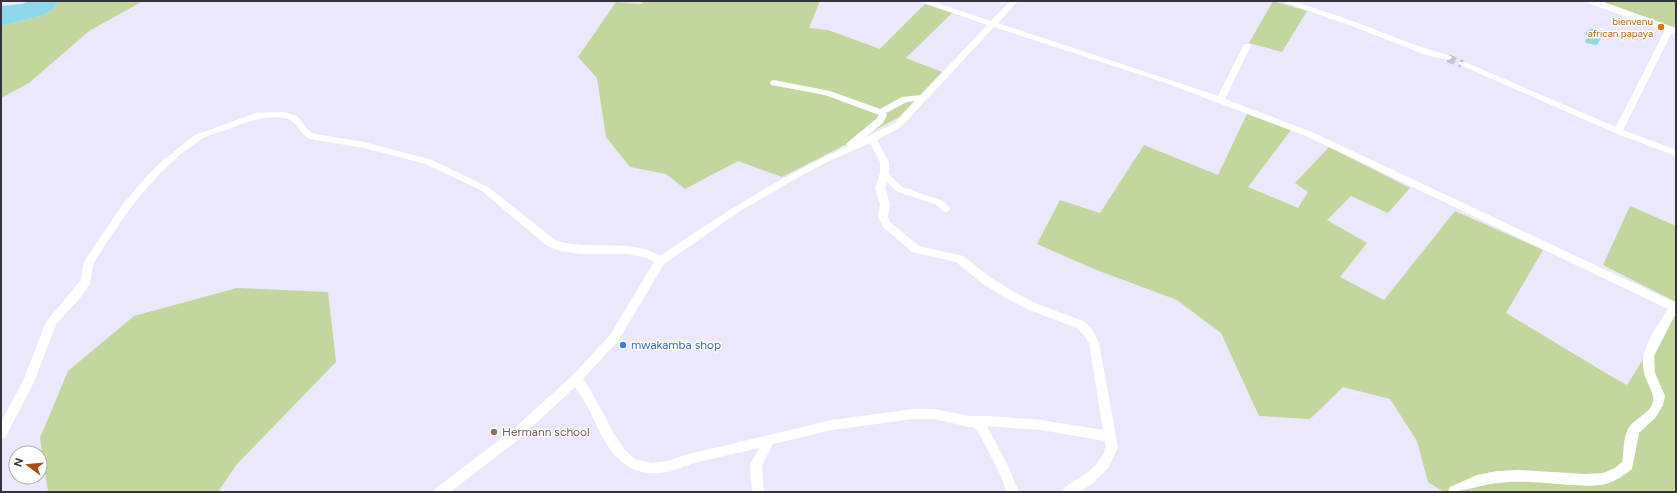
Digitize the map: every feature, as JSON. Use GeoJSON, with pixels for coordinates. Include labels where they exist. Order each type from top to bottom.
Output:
{"type":"FeatureCollection","features":[{"type":"Feature","properties":{"kind":"main road"},"geometry":{"type":"LineString","coordinates":[[1592,1],[1673,31]]}},
{"type":"Feature","properties":{"kind":"street"},"geometry":{"type":"LineString","coordinates":[[924,1],[1144,73],[1309,134],[1392,175],[1675,307],[1649,352],[1647,359],[1649,370],[1654,387],[1659,394],[1659,401],[1645,422],[1633,431],[1628,465],[1619,472],[1604,479],[1585,480],[1518,476],[1497,477],[1477,481],[1454,491]]}},
{"type":"Feature","properties":{"kind":"street"},"geometry":{"type":"LineString","coordinates":[[440,492],[514,436],[576,379],[614,338],[660,261],[734,212],[806,170],[842,151],[872,139],[898,125],[1014,1]]}},
{"type":"Feature","properties":{"kind":"street"},"geometry":{"type":"LineString","coordinates":[[1285,1],[1352,22],[1429,53],[1448,58]]}},
{"type":"Feature","properties":{"kind":"street"},"geometry":{"type":"LineString","coordinates":[[1618,131],[1673,31]]}},
{"type":"Feature","properties":{"kind":"street"},"geometry":{"type":"LineString","coordinates":[[1220,101],[1247,46]]}},
{"type":"Feature","properties":{"kind":"street"},"geometry":{"type":"LineString","coordinates":[[1462,64],[1618,131],[1676,153]]}},
{"type":"Feature","properties":{"kind":"street"},"geometry":{"type":"LineString","coordinates":[[774,83],[827,93],[881,112],[905,99],[924,98]]}},
{"type":"Feature","properties":{"kind":"street"},"geometry":{"type":"LineString","coordinates":[[842,151],[880,121],[883,115],[881,112]]}},
{"type":"Feature","properties":{"kind":"street"},"geometry":{"type":"LineString","coordinates":[[1,434],[28,382],[51,322],[86,282],[88,265],[92,257],[126,206],[164,164],[198,137],[256,116],[284,114],[294,118],[307,134],[312,137],[364,145],[429,162],[485,189],[551,243],[558,246],[580,250],[627,250],[651,255],[660,261]]}},
{"type":"Feature","properties":{"kind":"street"},"geometry":{"type":"LineString","coordinates":[[872,139],[886,162],[885,175],[880,188],[885,204],[883,217],[886,224],[916,249],[958,259],[1012,296],[1031,306],[1080,325],[1088,332],[1094,343],[1112,448],[1109,459],[1098,472],[1068,492]]}},
{"type":"Feature","properties":{"kind":"street"},"geometry":{"type":"LineString","coordinates":[[885,175],[899,189],[940,203],[946,209]]}},
{"type":"Feature","properties":{"kind":"street"},"geometry":{"type":"LineString","coordinates":[[576,379],[588,396],[614,444],[621,454],[632,464],[652,468],[665,467],[686,460],[832,425],[913,414],[934,414],[978,424],[983,429],[1004,470],[1013,492]]}},
{"type":"Feature","properties":{"kind":"street"},"geometry":{"type":"LineString","coordinates":[[962,420],[997,420],[1110,437]]}},
{"type":"Feature","properties":{"kind":"street"},"geometry":{"type":"LineString","coordinates":[[758,492],[756,465],[770,439]]}},
{"type":"Feature","properties":{"kind":"green space"},"geometry":{"type":"Polygon","coordinates":[[[58,1],[143,1],[89,31],[29,83],[1,98],[1,26],[44,15],[54,9],[58,1]]]}},
{"type":"Feature","properties":{"kind":"green space"},"geometry":{"type":"Polygon","coordinates":[[[644,1],[820,1],[809,28],[828,30],[880,49],[925,4],[952,13],[906,58],[942,72],[898,118],[782,177],[738,161],[685,189],[666,174],[630,167],[606,137],[597,78],[578,57],[616,2],[641,4],[644,1]]]}},
{"type":"Feature","properties":{"kind":"green space"},"geometry":{"type":"Polygon","coordinates":[[[1273,1],[1307,11],[1282,52],[1249,43],[1273,1]]]}},
{"type":"Feature","properties":{"kind":"green space"},"geometry":{"type":"Polygon","coordinates":[[[1598,1],[1676,1],[1676,29],[1598,1]]]}},
{"type":"Feature","properties":{"kind":"green space"},"geometry":{"type":"Polygon","coordinates":[[[1247,114],[1291,130],[1248,187],[1298,208],[1308,192],[1295,183],[1329,147],[1410,188],[1388,213],[1351,196],[1327,220],[1367,243],[1340,277],[1384,300],[1455,211],[1543,250],[1506,313],[1627,385],[1674,310],[1676,311],[1676,492],[1444,492],[1428,482],[1417,441],[1390,399],[1343,387],[1310,419],[1259,416],[1221,333],[1177,300],[1094,269],[1037,244],[1060,200],[1100,213],[1144,145],[1218,175],[1247,114]]]}},
{"type":"Feature","properties":{"kind":"green space"},"geometry":{"type":"Polygon","coordinates":[[[1630,206],[1676,226],[1676,302],[1603,265],[1630,206]]]}},
{"type":"Feature","properties":{"kind":"green space"},"geometry":{"type":"Polygon","coordinates":[[[237,288],[328,292],[336,362],[237,464],[218,492],[48,492],[48,445],[41,445],[40,438],[68,371],[134,316],[237,288]]]}},
{"type":"Feature","properties":{"kind":"water"},"geometry":{"type":"Polygon","coordinates":[[[29,1],[58,1],[54,9],[44,15],[1,26],[1,6],[22,4],[29,1]]]}},
{"type":"Feature","properties":{"kind":"water"},"geometry":{"type":"Polygon","coordinates":[[[1590,29],[1595,29],[1603,35],[1597,45],[1586,43],[1585,40],[1589,38],[1585,33],[1590,29]]]}},
{"type":"Feature","properties":{"kind":"tunnel"},"geometry":{"type":"LineString","coordinates":[[1448,58],[1462,64]]}},
{"type":"Feature","properties":{"kind":"place","name":"bienvenu african papaya"},"geometry":{"type":"Point","coordinates":[1661,27]}},
{"type":"Feature","properties":{"kind":"place","name":"mwakamba shop"},"geometry":{"type":"Point","coordinates":[623,345]}},
{"type":"Feature","properties":{"kind":"place","name":"Hermann school"},"geometry":{"type":"Point","coordinates":[494,432]}}]}
